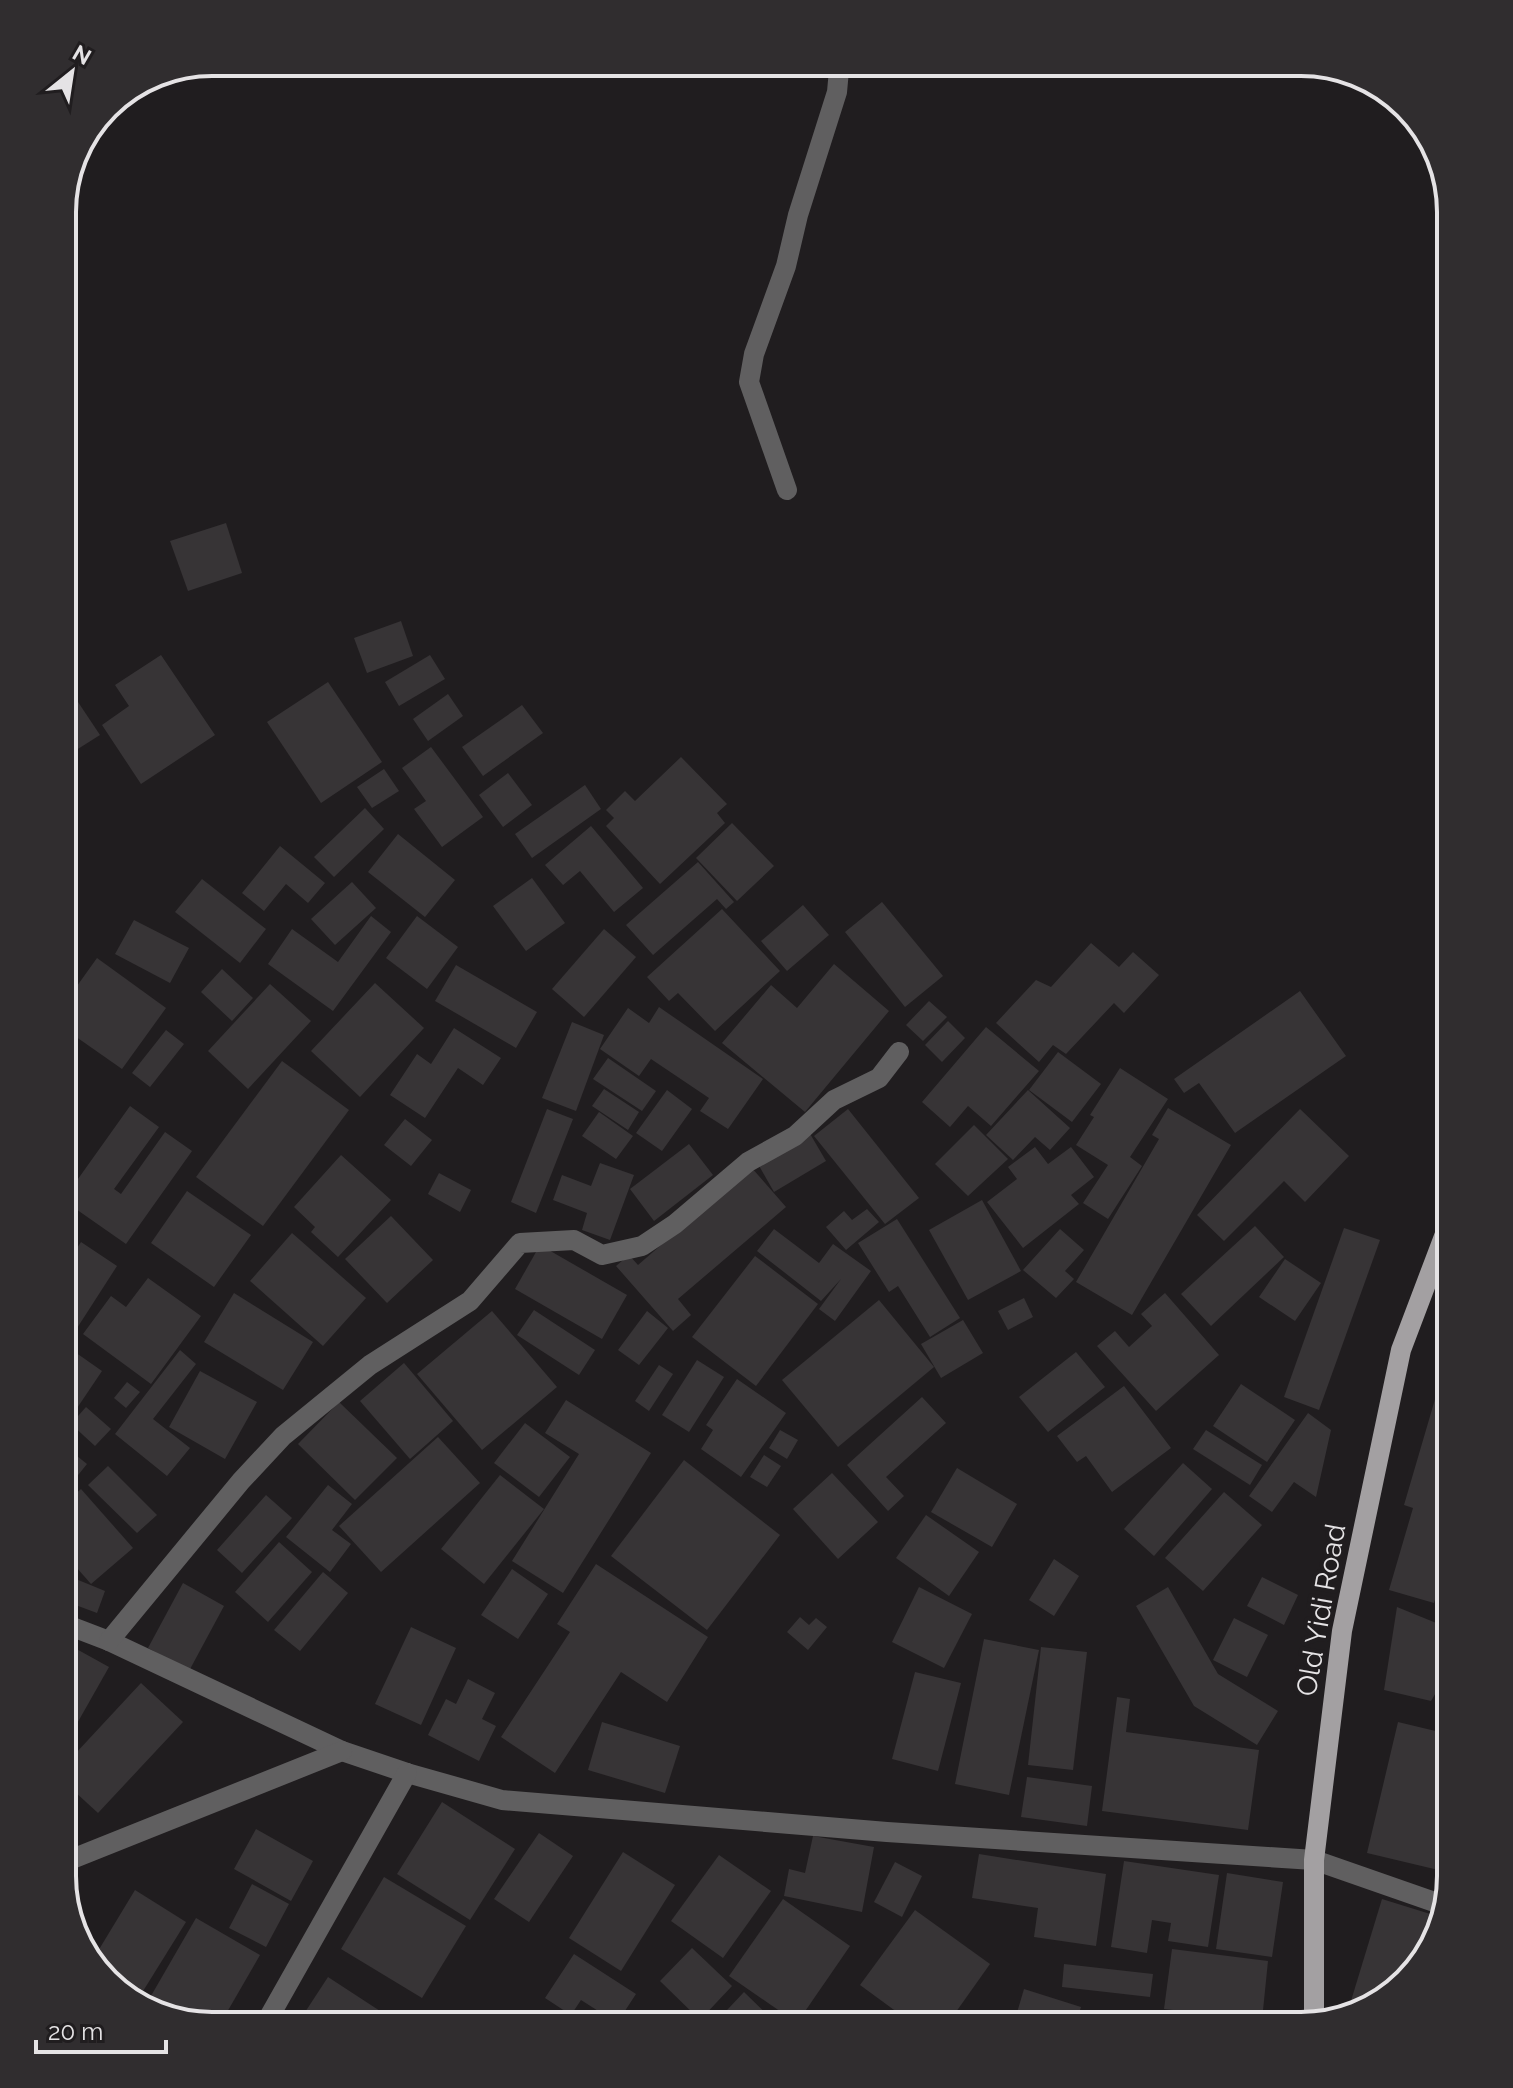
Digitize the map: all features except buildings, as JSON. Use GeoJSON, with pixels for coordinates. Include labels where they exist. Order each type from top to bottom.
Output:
{"type":"FeatureCollection","features":[{"type":"Feature","properties":{"kind":"main road","name":"Old Yidi Road"},"geometry":{"type":"LineString","coordinates":[[1314,2011],[1314,1860],[1342,1631],[1401,1350],[1437,1255]]}},
{"type":"Feature","properties":{"kind":"street"},"geometry":{"type":"LineString","coordinates":[[787,490],[749,382],[754,354],[786,266],[798,215],[837,92],[838,76]]}},
{"type":"Feature","properties":{"kind":"street"},"geometry":{"type":"LineString","coordinates":[[109,1641],[232,1492],[283,1436],[370,1365],[470,1301],[520,1243],[574,1240],[602,1255],[642,1246],[675,1224],[748,1162],[795,1136],[834,1100],[879,1078],[899,1052]]}},
{"type":"Feature","properties":{"kind":"street"},"geometry":{"type":"LineString","coordinates":[[76,1628],[342,1751],[502,1800],[887,1832],[1314,1860],[1434,1902]]}},
{"type":"Feature","properties":{"kind":"street"},"geometry":{"type":"LineString","coordinates":[[76,1857],[342,1751]]}},
{"type":"Feature","properties":{"kind":"street"},"geometry":{"type":"LineString","coordinates":[[272,2012],[407,1773]]}}]}
